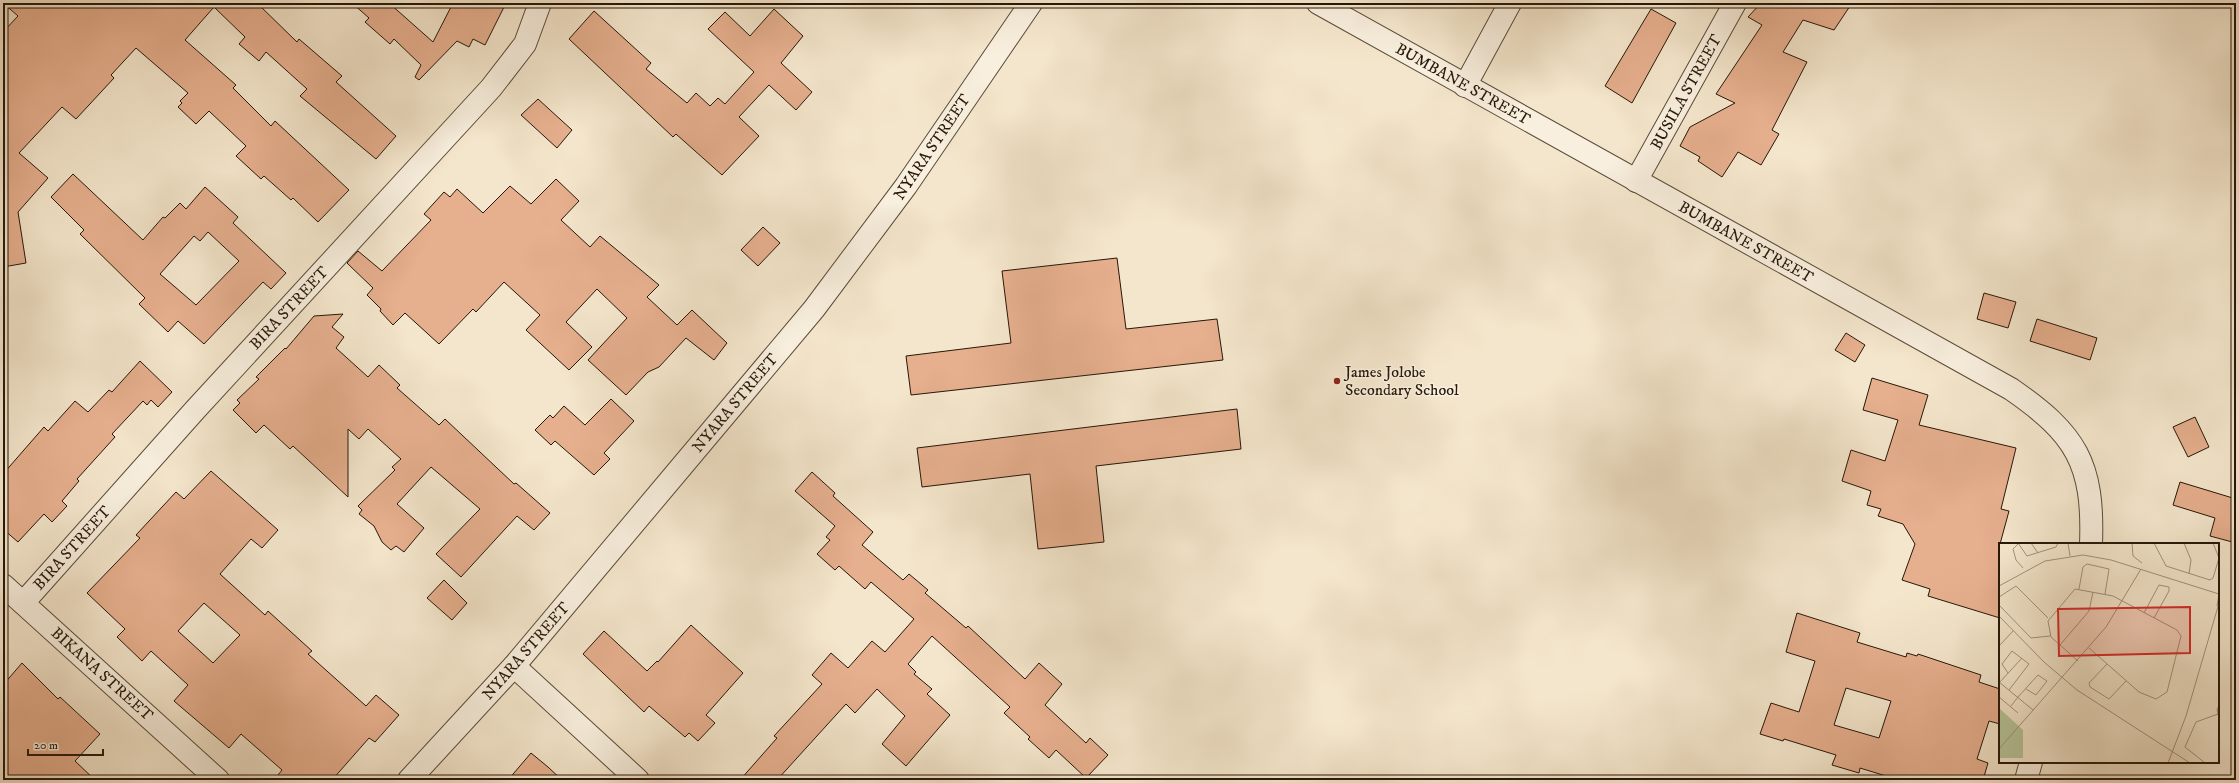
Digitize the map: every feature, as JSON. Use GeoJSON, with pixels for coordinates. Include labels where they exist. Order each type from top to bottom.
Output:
{"type":"FeatureCollection","features":[{"type":"Feature","properties":{"kind":"street","name":"BIRA STREET"},"geometry":{"type":"LineString","coordinates":[[23,603],[190,416],[491,88],[525,44],[540,3]]}},
{"type":"Feature","properties":{"kind":"street","name":"NYARA STREET"},"geometry":{"type":"LineString","coordinates":[[409,780],[514,666],[814,310],[906,186],[1031,3]]}},
{"type":"Feature","properties":{"kind":"street","name":"BUMBANE STREET"},"geometry":{"type":"LineString","coordinates":[[1318,3],[2011,389],[2040,409],[2059,426],[2073,447],[2084,468],[2090,491],[2092,517],[2091,543]]}},
{"type":"Feature","properties":{"kind":"street"},"geometry":{"type":"LineString","coordinates":[[1465,86],[1510,3]]}},
{"type":"Feature","properties":{"kind":"street","name":"BUSILA STREET"},"geometry":{"type":"LineString","coordinates":[[1636,181],[1735,3]]}},
{"type":"Feature","properties":{"kind":"street","name":"BIKANA STREET"},"geometry":{"type":"LineString","coordinates":[[3,585],[218,780]]}},
{"type":"Feature","properties":{"kind":"street"},"geometry":{"type":"LineString","coordinates":[[514,666],[638,780]]}},
{"type":"Feature","properties":{"kind":"street"},"geometry":{"type":"LineString","coordinates":[[2026,780],[2032,763]]}},
{"type":"Feature","properties":{"kind":"building"},"geometry":{"type":"Polygon","coordinates":[[[3,3],[257,3],[297,42],[299,39],[342,76],[336,82],[396,136],[376,159],[300,96],[307,89],[266,52],[259,61],[239,44],[245,37],[214,7],[185,40],[236,85],[233,88],[271,126],[275,121],[349,190],[318,222],[293,198],[291,200],[264,176],[261,179],[236,156],[246,146],[209,111],[196,124],[178,107],[182,103],[180,101],[188,93],[136,48],[111,75],[114,78],[76,119],[62,107],[19,153],[48,178],[18,212],[26,263],[3,267],[3,32],[18,16],[3,3]]]}},
{"type":"Feature","properties":{"kind":"building"},"geometry":{"type":"Polygon","coordinates":[[[352,3],[389,3],[433,42],[453,3],[506,3],[485,45],[473,39],[469,47],[457,41],[419,80],[415,77],[421,65],[394,39],[390,44],[365,22],[369,18],[352,3]]]}},
{"type":"Feature","properties":{"kind":"building"},"geometry":{"type":"Polygon","coordinates":[[[1761,3],[1852,3],[1834,30],[1803,20],[1783,52],[1807,62],[1772,130],[1779,134],[1761,165],[1738,152],[1722,177],[1698,161],[1700,157],[1680,146],[1690,127],[1735,103],[1716,94],[1762,25],[1748,17],[1761,3]]]}},
{"type":"Feature","properties":{"kind":"building"},"geometry":{"type":"Polygon","coordinates":[[[774,9],[803,36],[781,63],[812,92],[796,110],[769,85],[739,117],[759,136],[722,175],[676,134],[673,137],[569,39],[594,11],[651,63],[646,69],[687,103],[696,93],[710,106],[718,98],[725,104],[754,72],[708,29],[725,12],[750,36],[774,9]]]}},
{"type":"Feature","properties":{"kind":"building"},"geometry":{"type":"Polygon","coordinates":[[[1651,9],[1676,23],[1632,103],[1605,86],[1651,9]]]}},
{"type":"Feature","properties":{"kind":"building"},"geometry":{"type":"Polygon","coordinates":[[[538,99],[572,130],[557,148],[521,115],[538,99]]]}},
{"type":"Feature","properties":{"kind":"building"},"geometry":{"type":"Polygon","coordinates":[[[73,174],[143,240],[163,217],[165,218],[180,203],[186,209],[205,187],[238,217],[233,223],[286,273],[271,289],[263,282],[204,344],[178,321],[168,332],[139,304],[145,298],[80,234],[84,230],[51,197],[73,174]],[[208,232],[200,241],[194,236],[160,274],[196,305],[239,261],[208,232]]]}},
{"type":"Feature","properties":{"kind":"building"},"geometry":{"type":"Polygon","coordinates":[[[556,179],[579,201],[561,220],[590,247],[600,236],[659,285],[647,297],[677,325],[692,310],[727,343],[714,360],[686,338],[659,367],[648,372],[626,395],[588,360],[627,318],[597,289],[566,322],[592,347],[569,370],[526,330],[540,315],[504,282],[476,312],[473,309],[439,344],[405,313],[393,325],[380,311],[381,309],[367,295],[373,288],[347,263],[358,251],[382,271],[431,220],[424,214],[444,192],[450,197],[457,189],[483,213],[510,186],[531,204],[556,179]]]}},
{"type":"Feature","properties":{"kind":"building"},"geometry":{"type":"Polygon","coordinates":[[[763,227],[780,243],[758,266],[741,250],[763,227]]]}},
{"type":"Feature","properties":{"kind":"building"},"geometry":{"type":"Polygon","coordinates":[[[1117,258],[1126,329],[1217,319],[1223,360],[911,395],[906,356],[1011,343],[1002,271],[1117,258]]]}},
{"type":"Feature","properties":{"kind":"building"},"geometry":{"type":"Polygon","coordinates":[[[1984,293],[2016,302],[2008,328],[1977,319],[1984,293]]]}},
{"type":"Feature","properties":{"kind":"building"},"geometry":{"type":"Polygon","coordinates":[[[343,314],[332,327],[344,337],[336,348],[368,377],[379,365],[400,385],[397,388],[439,425],[445,419],[514,484],[516,483],[550,513],[534,530],[517,516],[461,577],[436,554],[480,509],[431,467],[397,504],[424,528],[404,552],[396,546],[391,550],[382,542],[374,526],[359,514],[362,510],[358,506],[395,470],[392,467],[401,459],[368,429],[359,439],[348,429],[348,497],[293,446],[290,449],[264,425],[256,433],[233,410],[240,403],[237,400],[259,379],[256,377],[285,348],[286,349],[314,316],[343,314]]]}},
{"type":"Feature","properties":{"kind":"building"},"geometry":{"type":"Polygon","coordinates":[[[2037,319],[2097,338],[2090,360],[2030,341],[2037,319]]]}},
{"type":"Feature","properties":{"kind":"building"},"geometry":{"type":"Polygon","coordinates":[[[1846,333],[1865,345],[1855,362],[1835,350],[1846,333]]]}},
{"type":"Feature","properties":{"kind":"building"},"geometry":{"type":"Polygon","coordinates":[[[140,361],[172,392],[158,407],[151,400],[147,405],[143,401],[112,434],[115,437],[77,479],[79,481],[62,501],[67,506],[52,522],[44,514],[18,542],[3,529],[3,474],[44,427],[48,431],[75,401],[88,412],[109,390],[112,392],[140,361]]]}},
{"type":"Feature","properties":{"kind":"building"},"geometry":{"type":"Polygon","coordinates":[[[1872,378],[1928,395],[1919,425],[2016,448],[2001,509],[2009,511],[2000,543],[1999,543],[1999,618],[1928,596],[1930,589],[1902,580],[1915,544],[1903,524],[1878,516],[1881,509],[1867,505],[1871,491],[1842,481],[1851,450],[1885,461],[1898,420],[1863,410],[1872,378]]]}},
{"type":"Feature","properties":{"kind":"building"},"geometry":{"type":"Polygon","coordinates":[[[611,399],[634,421],[604,453],[610,459],[594,475],[555,441],[551,445],[535,430],[550,415],[553,418],[564,406],[585,425],[611,399]]]}},
{"type":"Feature","properties":{"kind":"building"},"geometry":{"type":"Polygon","coordinates":[[[1237,409],[1241,449],[1096,466],[1104,542],[1038,549],[1030,474],[922,487],[917,448],[1237,409]]]}},
{"type":"Feature","properties":{"kind":"building"},"geometry":{"type":"Polygon","coordinates":[[[2195,417],[2209,447],[2188,457],[2173,427],[2195,417]]]}},
{"type":"Feature","properties":{"kind":"building"},"geometry":{"type":"Polygon","coordinates":[[[211,471],[278,530],[262,548],[251,539],[220,574],[265,615],[268,611],[312,651],[308,654],[366,706],[376,695],[399,715],[375,742],[369,738],[332,780],[274,780],[282,770],[241,734],[229,748],[174,701],[188,685],[151,651],[142,661],[117,637],[125,629],[87,593],[140,538],[136,535],[176,492],[184,499],[211,471]],[[204,603],[178,631],[213,663],[240,635],[204,603]]]}},
{"type":"Feature","properties":{"kind":"building"},"geometry":{"type":"Polygon","coordinates":[[[812,472],[835,493],[833,496],[873,532],[862,545],[903,580],[909,574],[928,590],[925,593],[966,628],[968,626],[1025,679],[1039,663],[1062,684],[1045,705],[1086,743],[1090,738],[1108,755],[1086,778],[1056,750],[1049,758],[1028,739],[1030,737],[1004,713],[1010,707],[932,636],[908,664],[916,672],[914,674],[932,689],[927,694],[950,715],[906,766],[882,744],[905,716],[877,689],[855,713],[846,704],[777,780],[740,780],[777,738],[774,736],[822,684],[812,675],[831,653],[848,668],[872,641],[885,652],[914,619],[871,582],[865,589],[839,566],[835,570],[817,554],[830,540],[826,537],[835,526],[795,491],[812,472]]]}},
{"type":"Feature","properties":{"kind":"building"},"geometry":{"type":"Polygon","coordinates":[[[2180,482],[2236,499],[2236,543],[2210,536],[2215,518],[2173,505],[2180,482]]]}},
{"type":"Feature","properties":{"kind":"building"},"geometry":{"type":"Polygon","coordinates":[[[444,580],[467,603],[452,620],[427,598],[444,580]]]}},
{"type":"Feature","properties":{"kind":"building"},"geometry":{"type":"Polygon","coordinates":[[[1797,613],[1860,633],[1857,642],[1906,657],[1907,653],[1917,656],[1918,654],[1981,675],[1979,682],[1999,689],[1999,724],[1989,721],[1977,759],[1988,763],[1983,780],[1899,780],[1860,768],[1859,773],[1832,765],[1836,755],[1784,739],[1783,741],[1760,734],[1771,703],[1799,712],[1815,661],[1786,652],[1797,613]],[[1846,688],[1834,725],[1879,738],[1891,701],[1846,688]]]}},
{"type":"Feature","properties":{"kind":"building"},"geometry":{"type":"Polygon","coordinates":[[[691,625],[743,673],[706,715],[715,723],[698,741],[689,733],[685,737],[649,706],[644,712],[583,654],[604,631],[647,671],[657,661],[658,662],[691,625]]]}},
{"type":"Feature","properties":{"kind":"building"},"geometry":{"type":"Polygon","coordinates":[[[22,663],[58,699],[60,697],[100,734],[75,761],[95,780],[3,780],[3,685],[22,663]]]}},
{"type":"Feature","properties":{"kind":"building"},"geometry":{"type":"Polygon","coordinates":[[[531,753],[548,767],[562,780],[508,780],[531,753]]]}},
{"type":"Feature","properties":{"kind":"place","name":"James Jolobe Secondary School"},"geometry":{"type":"Point","coordinates":[1337,381]}}]}
